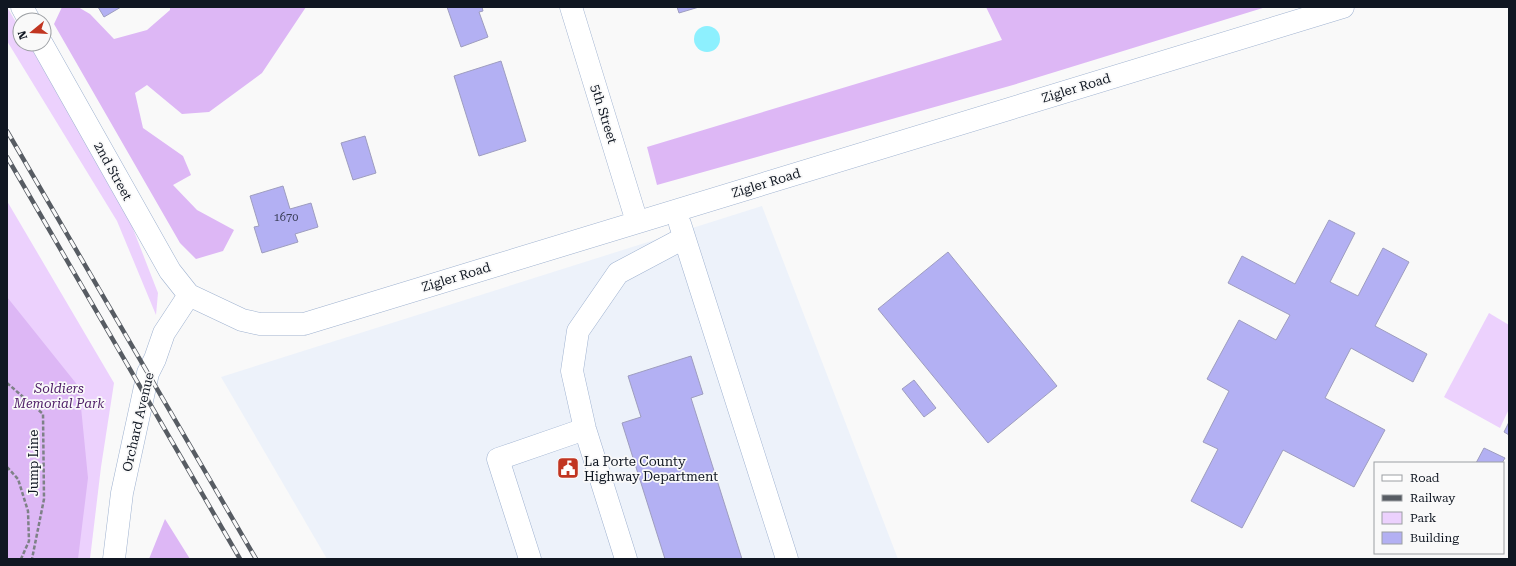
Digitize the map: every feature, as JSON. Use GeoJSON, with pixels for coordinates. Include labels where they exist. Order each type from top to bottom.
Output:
{"type":"FeatureCollection","features":[{"type":"Feature","properties":{"kind":"street","name":"5th Street"},"geometry":{"type":"LineString","coordinates":[[571,7],[637,222]]}},
{"type":"Feature","properties":{"kind":"street","name":"Zigler Road"},"geometry":{"type":"LineString","coordinates":[[189,295],[242,320],[260,324],[304,324],[1343,7]]}},
{"type":"Feature","properties":{"kind":"street","name":"2nd Street"},"geometry":{"type":"LineString","coordinates":[[47,52],[170,271],[189,295]]}},
{"type":"Feature","properties":{"kind":"street"},"geometry":{"type":"LineString","coordinates":[[675,210],[787,559]]}},
{"type":"Feature","properties":{"kind":"street"},"geometry":{"type":"LineString","coordinates":[[626,559],[585,429],[572,370],[578,331],[618,272],[684,238]]}},
{"type":"Feature","properties":{"kind":"street","name":"Orchard Avenue"},"geometry":{"type":"LineString","coordinates":[[114,559],[122,493],[148,373],[155,359],[164,333],[189,295]]}},
{"type":"Feature","properties":{"kind":"street"},"geometry":{"type":"LineString","coordinates":[[530,559],[498,459],[585,429]]}},
{"type":"Feature","properties":{"kind":"path","name":"Jump Line"},"geometry":{"type":"LineString","coordinates":[[7,383],[43,414],[44,499],[32,559]]}},
{"type":"Feature","properties":{"kind":"path"},"geometry":{"type":"LineString","coordinates":[[7,467],[18,479],[28,511],[29,541],[21,559]]}},
{"type":"Feature","properties":{"kind":"shaded area","name":"La Porte County Highway Department"},"geometry":{"type":"Polygon","coordinates":[[[762,206],[898,559],[327,559],[221,377],[762,206]]]}},
{"type":"Feature","properties":{"kind":"green space"},"geometry":{"type":"Polygon","coordinates":[[[7,7],[12,15],[12,49],[7,41],[7,7]]]}},
{"type":"Feature","properties":{"kind":"green space"},"geometry":{"type":"Polygon","coordinates":[[[62,7],[78,7],[90,14],[114,39],[147,30],[170,10],[170,7],[306,7],[262,73],[209,112],[182,114],[147,85],[135,93],[143,128],[183,156],[191,175],[173,185],[197,210],[234,230],[223,251],[196,259],[180,243],[54,24],[62,7]]]}},
{"type":"Feature","properties":{"kind":"green space"},"geometry":{"type":"Polygon","coordinates":[[[986,7],[1266,7],[1013,85],[657,185],[647,147],[1002,40],[986,7]]]}},
{"type":"Feature","properties":{"kind":"green space"},"geometry":{"type":"Polygon","coordinates":[[[14,52],[34,52],[130,221],[158,293],[156,315],[117,221],[14,52]]]}},
{"type":"Feature","properties":{"kind":"green space","name":"Soldiers Memorial Park"},"geometry":{"type":"Polygon","coordinates":[[[7,201],[114,383],[101,467],[90,559],[7,559],[7,201]]]}},
{"type":"Feature","properties":{"kind":"green space","name":"Soldiers Memorial Park"},"geometry":{"type":"Polygon","coordinates":[[[7,297],[79,387],[88,478],[78,559],[7,559],[7,297]]]}},
{"type":"Feature","properties":{"kind":"green space"},"geometry":{"type":"Polygon","coordinates":[[[1489,313],[1509,325],[1509,409],[1500,428],[1444,397],[1489,313]]]}},
{"type":"Feature","properties":{"kind":"green space"},"geometry":{"type":"Polygon","coordinates":[[[165,519],[190,559],[149,559],[165,519]]]}},
{"type":"Feature","properties":{"kind":"water"},"geometry":{"type":"Polygon","coordinates":[[[707,26],[716,30],[720,39],[716,48],[707,52],[698,48],[694,39],[698,30],[707,26]]]}},
{"type":"Feature","properties":{"kind":"building"},"geometry":{"type":"Polygon","coordinates":[[[98,7],[121,7],[104,17],[98,7]]]}},
{"type":"Feature","properties":{"kind":"building"},"geometry":{"type":"Polygon","coordinates":[[[447,7],[482,7],[483,11],[479,12],[488,37],[461,47],[447,7]]]}},
{"type":"Feature","properties":{"kind":"building"},"geometry":{"type":"Polygon","coordinates":[[[677,7],[699,7],[679,13],[677,7]]]}},
{"type":"Feature","properties":{"kind":"building"},"geometry":{"type":"Polygon","coordinates":[[[501,61],[526,141],[479,156],[454,76],[501,61]]]}},
{"type":"Feature","properties":{"kind":"building"},"geometry":{"type":"Polygon","coordinates":[[[365,136],[376,173],[353,180],[341,143],[365,136]]]}},
{"type":"Feature","properties":{"kind":"building"},"geometry":{"type":"Polygon","coordinates":[[[283,186],[290,209],[311,203],[318,227],[295,234],[298,242],[262,253],[254,227],[259,226],[250,196],[283,186]]]}},
{"type":"Feature","properties":{"kind":"building"},"geometry":{"type":"Polygon","coordinates":[[[1329,220],[1355,233],[1330,282],[1358,296],[1383,248],[1409,262],[1375,326],[1427,354],[1413,382],[1351,348],[1325,398],[1385,430],[1354,487],[1283,450],[1242,528],[1191,501],[1218,449],[1203,442],[1229,391],[1207,379],[1239,320],[1276,340],[1290,315],[1228,283],[1242,256],[1295,284],[1329,220]]]}},
{"type":"Feature","properties":{"kind":"building"},"geometry":{"type":"Polygon","coordinates":[[[948,252],[1057,386],[988,443],[878,309],[948,252]]]}},
{"type":"Feature","properties":{"kind":"building"},"geometry":{"type":"Polygon","coordinates":[[[691,356],[703,394],[691,398],[742,559],[665,559],[622,423],[641,417],[628,376],[691,356]]]}},
{"type":"Feature","properties":{"kind":"building"},"geometry":{"type":"Polygon","coordinates":[[[914,380],[936,408],[924,417],[902,389],[914,380]]]}},
{"type":"Feature","properties":{"kind":"building"},"geometry":{"type":"Polygon","coordinates":[[[1509,422],[1509,435],[1504,432],[1509,422]]]}},
{"type":"Feature","properties":{"kind":"building"},"geometry":{"type":"Polygon","coordinates":[[[1484,448],[1505,458],[1503,462],[1477,462],[1484,448]]]}},
{"type":"Feature","properties":{"kind":"railway"},"geometry":{"type":"LineString","coordinates":[[7,131],[256,559]]}},
{"type":"Feature","properties":{"kind":"railway"},"geometry":{"type":"LineString","coordinates":[[7,157],[240,559]]}},
{"type":"Feature","properties":{"kind":"place","name":"La Porte County Highway Department"},"geometry":{"type":"Point","coordinates":[568,468]}}]}
